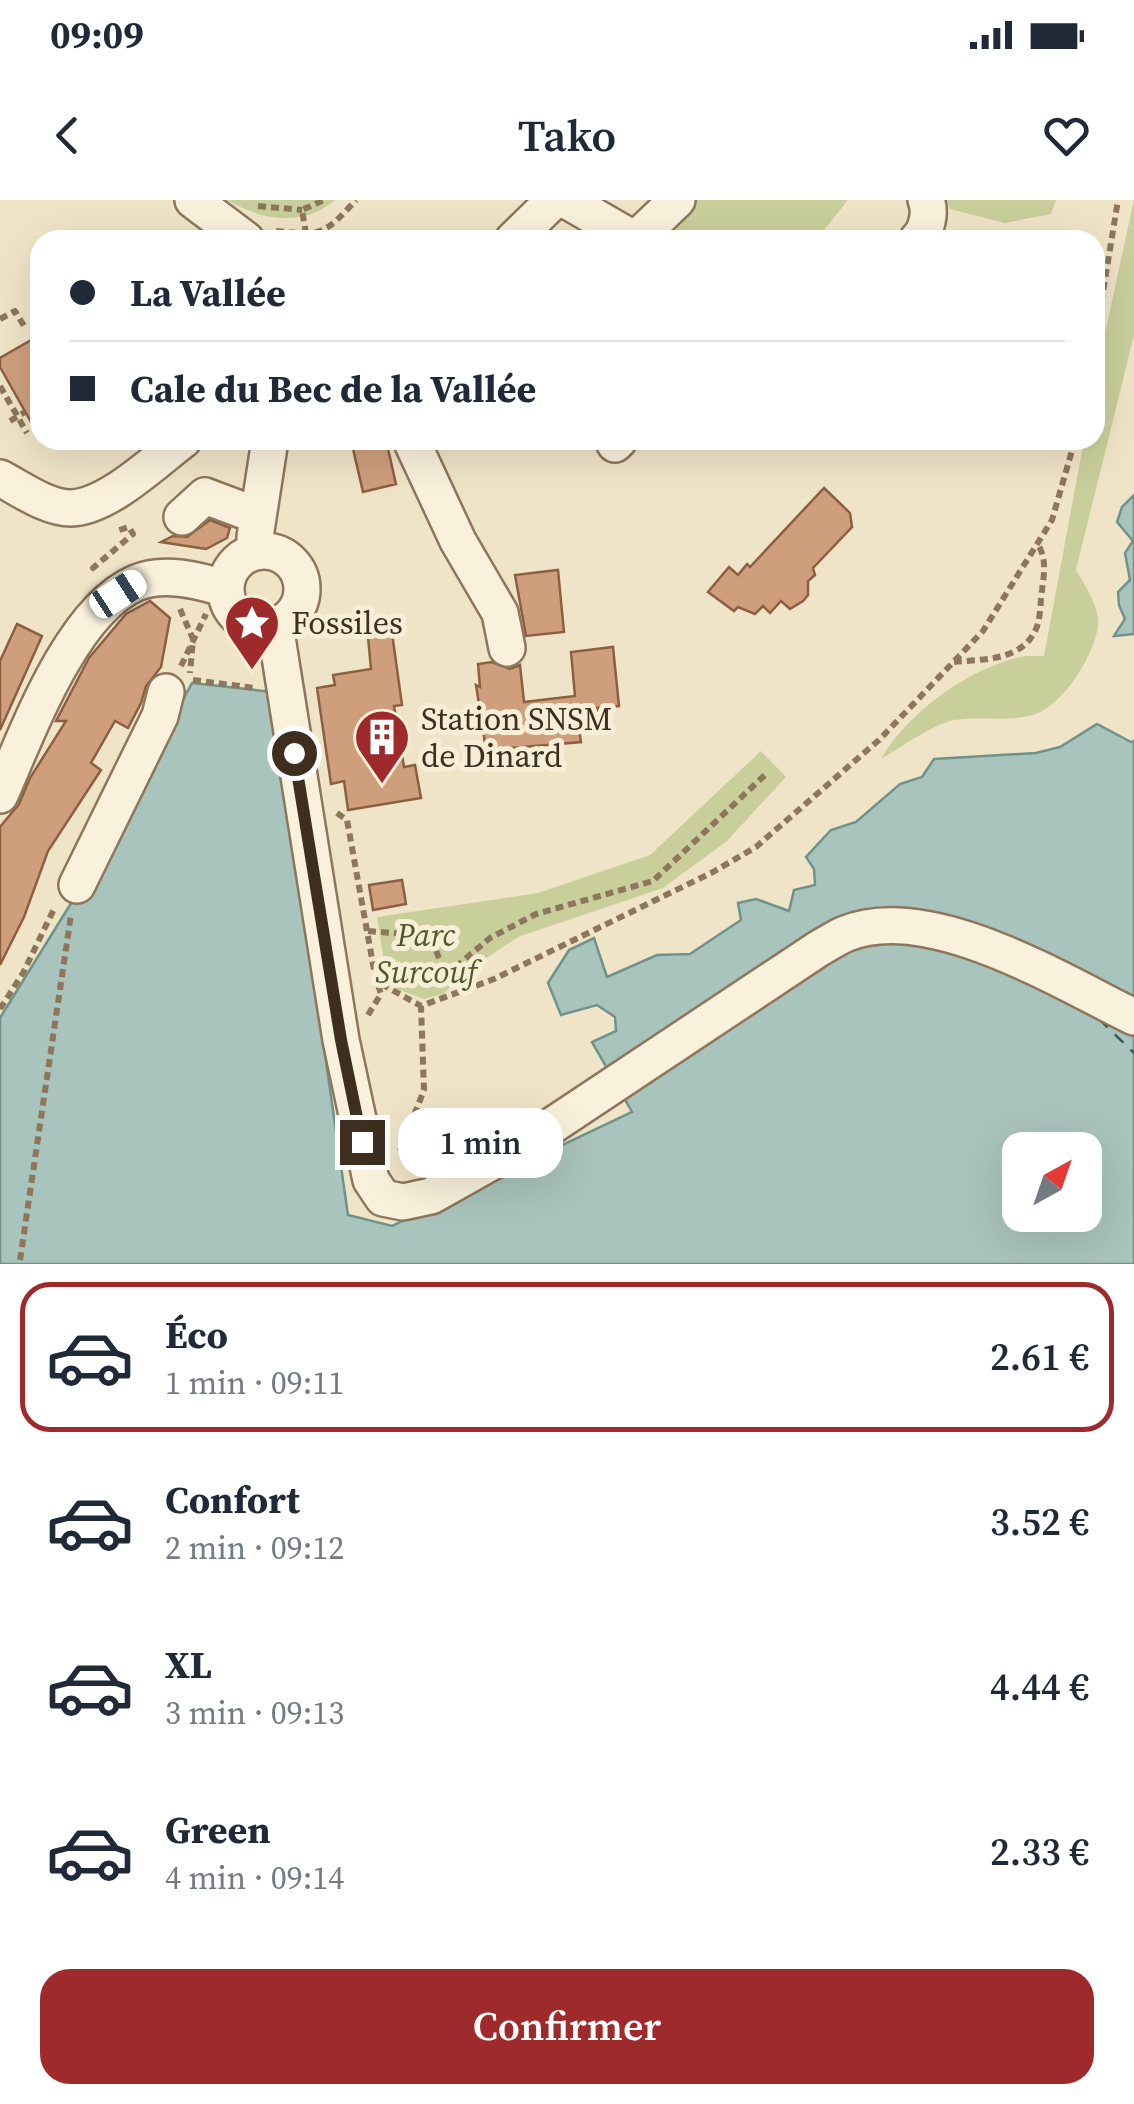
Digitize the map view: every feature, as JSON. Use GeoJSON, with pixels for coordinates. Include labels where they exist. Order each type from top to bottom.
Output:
{"type":"FeatureCollection","features":[{"type":"Feature","properties":{"kind":"street"},"geometry":{"type":"LineString","coordinates":[[193,200],[243,224]]}},
{"type":"Feature","properties":{"kind":"street"},"geometry":{"type":"LineString","coordinates":[[523,230],[554,200]]}},
{"type":"Feature","properties":{"kind":"street"},"geometry":{"type":"LineString","coordinates":[[566,200],[617,230]]}},
{"type":"Feature","properties":{"kind":"street"},"geometry":{"type":"LineString","coordinates":[[645,230],[677,200]]}},
{"type":"Feature","properties":{"kind":"street"},"geometry":{"type":"LineString","coordinates":[[924,230],[930,209],[926,200]]}},
{"type":"Feature","properties":{"kind":"street"},"geometry":{"type":"LineString","coordinates":[[0,478],[48,503],[70,508],[90,504],[116,490],[170,450]]}},
{"type":"Feature","properties":{"kind":"street"},"geometry":{"type":"LineString","coordinates":[[255,552],[268,450]]}},
{"type":"Feature","properties":{"kind":"street"},"geometry":{"type":"LineString","coordinates":[[416,450],[458,541],[500,613],[507,648]]}},
{"type":"Feature","properties":{"kind":"street"},"geometry":{"type":"LineString","coordinates":[[182,516],[205,496],[258,516]]}},
{"type":"Feature","properties":{"kind":"street"},"geometry":{"type":"LineString","coordinates":[[0,795],[58,666],[76,637],[116,595],[137,582],[178,576],[218,587],[242,620],[258,626],[275,626],[301,602],[302,579],[289,559],[278,553],[255,552],[234,566],[218,587]]}},
{"type":"Feature","properties":{"kind":"street"},"geometry":{"type":"LineString","coordinates":[[275,626],[341,1040],[372,1180],[383,1198],[403,1202],[431,1196],[512,1150],[847,932],[924,927],[986,946],[1134,1017]]}},
{"type":"Feature","properties":{"kind":"street"},"geometry":{"type":"LineString","coordinates":[[78,885],[160,716],[171,684]]}},
{"type":"Feature","properties":{"kind":"path"},"geometry":{"type":"LineString","coordinates":[[243,224],[270,209],[302,210],[324,200]]}},
{"type":"Feature","properties":{"kind":"path"},"geometry":{"type":"LineString","coordinates":[[324,230],[356,200]]}},
{"type":"Feature","properties":{"kind":"path"},"geometry":{"type":"LineString","coordinates":[[1105,279],[1118,200]]}},
{"type":"Feature","properties":{"kind":"path"},"geometry":{"type":"LineString","coordinates":[[302,210],[305,230]]}},
{"type":"Feature","properties":{"kind":"path"},"geometry":{"type":"LineString","coordinates":[[243,224],[281,230]]}},
{"type":"Feature","properties":{"kind":"path"},"geometry":{"type":"LineString","coordinates":[[0,319],[14,311],[24,326]]}},
{"type":"Feature","properties":{"kind":"path"},"geometry":{"type":"LineString","coordinates":[[0,386],[22,414],[27,433]]}},
{"type":"Feature","properties":{"kind":"path"},"geometry":{"type":"LineString","coordinates":[[10,421],[22,414]]}},
{"type":"Feature","properties":{"kind":"path"},"geometry":{"type":"LineString","coordinates":[[376,981],[421,1006],[494,979],[756,847],[879,740],[982,631],[1052,520],[1072,450]]}},
{"type":"Feature","properties":{"kind":"path"},"geometry":{"type":"LineString","coordinates":[[93,568],[133,534],[129,527],[111,532]]}},
{"type":"Feature","properties":{"kind":"path"},"geometry":{"type":"LineString","coordinates":[[953,662],[1000,658],[1021,648],[1037,628],[1044,575],[1043,553],[1038,545]]}},
{"type":"Feature","properties":{"kind":"path"},"geometry":{"type":"LineString","coordinates":[[171,684],[218,587]]}},
{"type":"Feature","properties":{"kind":"path"},"geometry":{"type":"LineString","coordinates":[[182,618],[193,639],[190,680],[273,690]]}},
{"type":"Feature","properties":{"kind":"path"},"geometry":{"type":"LineString","coordinates":[[368,931],[430,936],[446,975],[490,938],[536,914],[652,882],[767,773]]}},
{"type":"Feature","properties":{"kind":"path"},"geometry":{"type":"LineString","coordinates":[[299,786],[347,820],[376,981],[382,994],[372,1011]]}},
{"type":"Feature","properties":{"kind":"path"},"geometry":{"type":"LineString","coordinates":[[20,1260],[78,885]]}},
{"type":"Feature","properties":{"kind":"path"},"geometry":{"type":"LineString","coordinates":[[400,1151],[424,1090],[421,1006]]}},
{"type":"Feature","properties":{"kind":"green space"},"geometry":{"type":"Polygon","coordinates":[[[227,200],[335,200],[309,215],[282,218],[254,212],[227,200]]]}},
{"type":"Feature","properties":{"kind":"green space"},"geometry":{"type":"Polygon","coordinates":[[[674,200],[848,200],[824,230],[670,230],[683,206],[674,200]]]}},
{"type":"Feature","properties":{"kind":"green space"},"geometry":{"type":"Polygon","coordinates":[[[946,200],[1056,200],[1051,214],[1005,223],[950,209],[946,200]]]}},
{"type":"Feature","properties":{"kind":"green space"},"geometry":{"type":"Polygon","coordinates":[[[1134,200],[1134,335],[1076,570],[1097,611],[1098,626],[1090,652],[1065,692],[1043,710],[1023,717],[947,722],[881,759],[906,726],[960,682],[1000,663],[1023,656],[1044,656],[1082,450],[1105,450],[1105,333],[1134,200]]]}},
{"type":"Feature","properties":{"kind":"green space","name":"Parc Surcouf"},"geometry":{"type":"Polygon","coordinates":[[[761,751],[786,777],[727,841],[663,888],[518,937],[473,967],[443,994],[424,999],[397,989],[386,974],[377,917],[538,893],[650,855],[761,751]]]}},
{"type":"Feature","properties":{"kind":"water"},"geometry":{"type":"Polygon","coordinates":[[[1134,495],[1134,634],[1114,636],[1125,619],[1118,592],[1130,580],[1125,553],[1133,541],[1117,522],[1122,507],[1134,495]]]}},
{"type":"Feature","properties":{"kind":"water"},"geometry":{"type":"Polygon","coordinates":[[[192,683],[273,692],[348,1215],[392,1226],[632,1112],[592,1042],[616,1031],[615,1017],[597,1005],[561,1015],[548,983],[569,950],[594,938],[607,977],[657,955],[690,954],[741,920],[738,903],[756,899],[789,911],[794,890],[815,885],[814,869],[806,857],[831,830],[856,822],[900,784],[922,777],[934,759],[1036,753],[1060,747],[1097,724],[1134,741],[1134,1264],[0,1264],[0,1018],[86,879],[192,683]]]}},
{"type":"Feature","properties":{"kind":"building"},"geometry":{"type":"Polygon","coordinates":[[[30,341],[30,420],[0,367],[0,358],[30,341]]]}},
{"type":"Feature","properties":{"kind":"building"},"geometry":{"type":"Polygon","coordinates":[[[353,450],[388,450],[396,484],[363,492],[353,450]]]}},
{"type":"Feature","properties":{"kind":"building"},"geometry":{"type":"Polygon","coordinates":[[[824,488],[850,513],[852,527],[813,568],[815,575],[808,581],[808,595],[803,601],[790,609],[781,601],[770,613],[763,606],[755,614],[738,607],[734,611],[708,592],[729,567],[738,575],[747,564],[750,567],[824,488]]]}},
{"type":"Feature","properties":{"kind":"building"},"geometry":{"type":"Polygon","coordinates":[[[210,520],[230,528],[227,538],[206,549],[161,542],[173,536],[187,537],[210,520]]]}},
{"type":"Feature","properties":{"kind":"building"},"geometry":{"type":"Polygon","coordinates":[[[558,570],[564,632],[526,636],[515,575],[558,570]]]}},
{"type":"Feature","properties":{"kind":"building"},"geometry":{"type":"Polygon","coordinates":[[[150,601],[170,618],[161,667],[146,686],[128,728],[115,721],[91,763],[101,770],[48,851],[24,917],[0,965],[0,827],[19,804],[30,778],[66,721],[56,721],[89,658],[126,614],[150,601]]]}},
{"type":"Feature","properties":{"kind":"building"},"geometry":{"type":"Polygon","coordinates":[[[17,624],[42,636],[0,730],[0,661],[17,624]]]}},
{"type":"Feature","properties":{"kind":"building"},"geometry":{"type":"Polygon","coordinates":[[[392,633],[402,705],[394,706],[404,767],[415,765],[421,798],[348,810],[344,781],[331,784],[317,688],[335,685],[333,675],[371,669],[368,637],[392,633]]]}},
{"type":"Feature","properties":{"kind":"building"},"geometry":{"type":"Polygon","coordinates":[[[613,647],[619,706],[597,708],[599,722],[578,724],[581,742],[486,750],[476,685],[480,687],[478,664],[492,662],[510,669],[520,665],[524,702],[575,696],[571,652],[613,647]]]}},
{"type":"Feature","properties":{"kind":"building"},"geometry":{"type":"Polygon","coordinates":[[[402,880],[406,904],[373,910],[369,885],[402,880]]]}},
{"type":"Feature","properties":{"kind":"ferry route"},"geometry":{"type":"LineString","coordinates":[[1099,1019],[1134,1053]]}},
{"type":"Feature","properties":{"kind":"place","name":"Fossiles"},"geometry":{"type":"Point","coordinates":[252,672]}},
{"type":"Feature","properties":{"kind":"place","name":"Station SNSM de Dinard"},"geometry":{"type":"Point","coordinates":[382,786]}},
{"type":"Feature","properties":{"kind":"route"},"geometry":{"type":"LineString","coordinates":[[294,753],[341,1040],[362,1142]]}}]}
